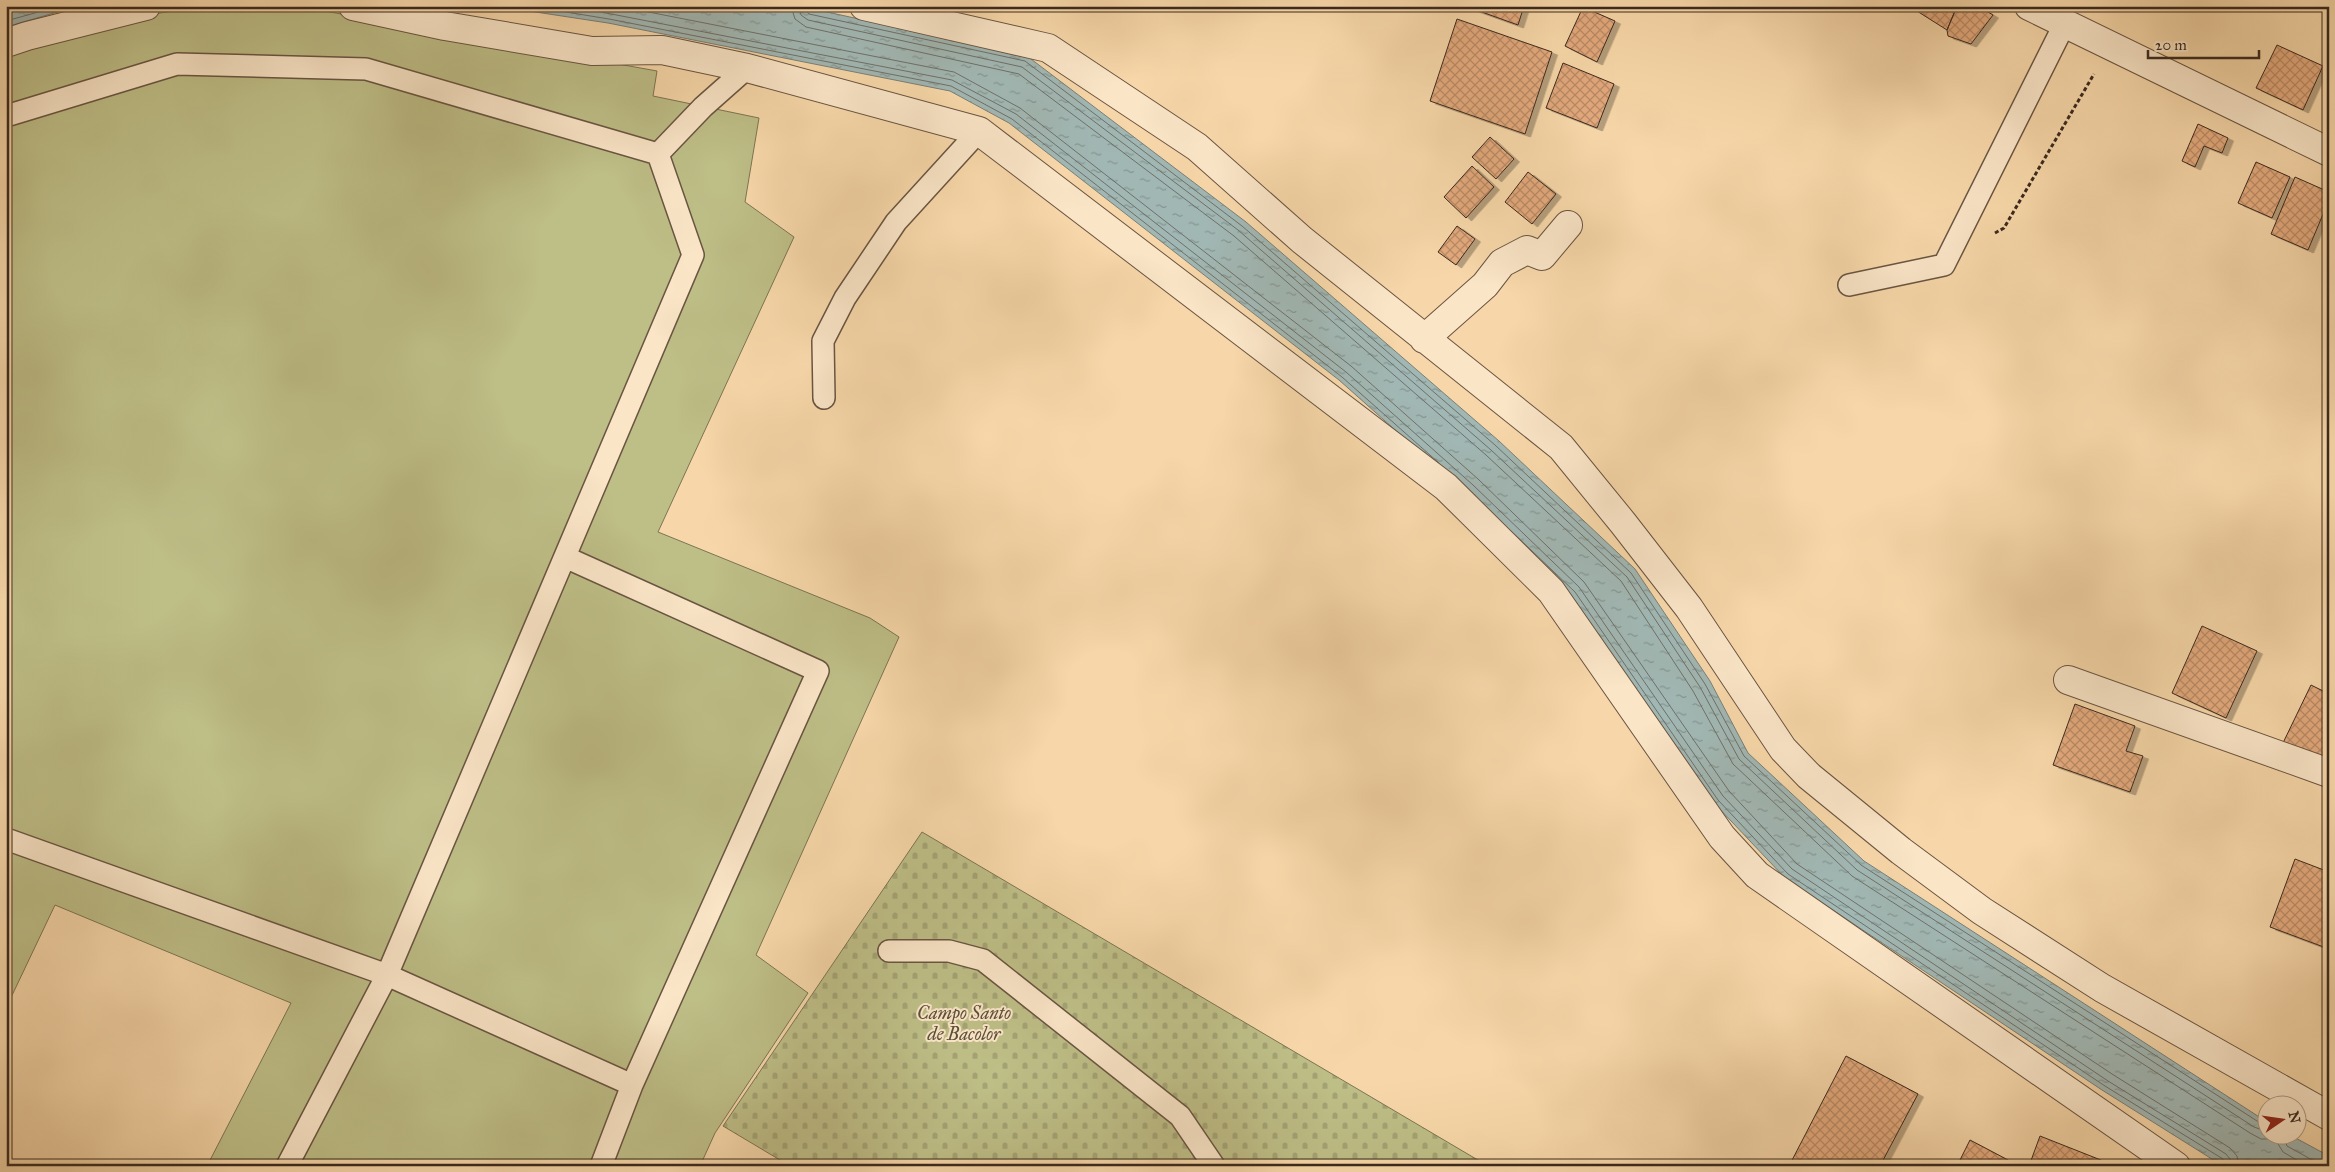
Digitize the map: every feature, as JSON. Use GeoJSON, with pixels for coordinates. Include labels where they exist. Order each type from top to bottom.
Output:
{"type":"FeatureCollection","features":[{"type":"Feature","properties":{"kind":"street"},"geometry":{"type":"LineString","coordinates":[[6,43],[146,6]]}},
{"type":"Feature","properties":{"kind":"street"},"geometry":{"type":"LineString","coordinates":[[353,6],[445,26],[592,52],[662,50],[747,68],[979,131],[1446,487],[1551,591],[1722,837],[1757,875],[2088,1107],[2176,1166]]}},
{"type":"Feature","properties":{"kind":"street"},"geometry":{"type":"LineString","coordinates":[[864,6],[1048,48],[1198,147],[1302,240],[1561,447],[1624,523],[1689,608],[1783,749],[1816,782],[1901,851],[1982,911],[2102,988],[2329,1116]]}},
{"type":"Feature","properties":{"kind":"street"},"geometry":{"type":"LineString","coordinates":[[2029,6],[2064,25],[2329,152]]}},
{"type":"Feature","properties":{"kind":"street"},"geometry":{"type":"LineString","coordinates":[[1424,339],[1485,285],[1502,263],[1527,250],[1542,256],[1568,225]]}},
{"type":"Feature","properties":{"kind":"street"},"geometry":{"type":"LineString","coordinates":[[2068,680],[2329,773]]}},
{"type":"Feature","properties":{"kind":"lane"},"geometry":{"type":"LineString","coordinates":[[1849,285],[1944,265],[2064,25]]}},
{"type":"Feature","properties":{"kind":"lane"},"geometry":{"type":"LineString","coordinates":[[6,116],[177,64],[366,69],[658,154]]}},
{"type":"Feature","properties":{"kind":"lane"},"geometry":{"type":"LineString","coordinates":[[658,154],[703,107],[747,68]]}},
{"type":"Feature","properties":{"kind":"lane"},"geometry":{"type":"LineString","coordinates":[[824,398],[823,340],[845,298],[896,222],[979,131]]}},
{"type":"Feature","properties":{"kind":"lane"},"geometry":{"type":"LineString","coordinates":[[287,1166],[387,975],[693,255],[658,154]]}},
{"type":"Feature","properties":{"kind":"lane"},"geometry":{"type":"LineString","coordinates":[[565,557],[818,671],[632,1085],[600,1166]]}},
{"type":"Feature","properties":{"kind":"lane"},"geometry":{"type":"LineString","coordinates":[[6,839],[387,975],[632,1085]]}},
{"type":"Feature","properties":{"kind":"lane"},"geometry":{"type":"LineString","coordinates":[[889,951],[949,951],[983,960],[1180,1116],[1214,1166]]}},
{"type":"Feature","properties":{"kind":"path"},"geometry":{"type":"LineString","coordinates":[[1989,237],[2004,228],[2110,47]]}},
{"type":"Feature","properties":{"kind":"green space"},"geometry":{"type":"Polygon","coordinates":[[[205,6],[297,6],[657,71],[653,96],[759,118],[745,202],[794,237],[658,532],[870,618],[899,637],[756,955],[808,993],[715,1133],[700,1166],[207,1166],[291,1003],[55,905],[6,1008],[6,56],[134,17],[205,6]]]}},
{"type":"Feature","properties":{"kind":"green space","name":"Campo Santo de Bacolor"},"geometry":{"type":"Polygon","coordinates":[[[922,832],[1488,1166],[790,1166],[723,1126],[922,832]]]}},
{"type":"Feature","properties":{"kind":"water"},"geometry":{"type":"Polygon","coordinates":[[[6,6],[78,6],[6,27],[6,6]]]}},
{"type":"Feature","properties":{"kind":"water"},"geometry":{"type":"Polygon","coordinates":[[[496,6],[800,6],[1027,56],[1246,222],[1499,441],[1635,569],[1710,681],[1748,753],[1864,861],[2258,1116],[2258,1144],[2307,1144],[2329,1156],[2329,1166],[2223,1166],[2102,1090],[1785,878],[1714,803],[1571,595],[1466,493],[1339,380],[1009,123],[950,91],[608,23],[496,6]]]}},
{"type":"Feature","properties":{"kind":"building"},"geometry":{"type":"Polygon","coordinates":[[[1465,6],[1524,6],[1518,25],[1465,6]]]}},
{"type":"Feature","properties":{"kind":"building"},"geometry":{"type":"Polygon","coordinates":[[[1909,6],[1957,6],[1947,30],[1909,6]]]}},
{"type":"Feature","properties":{"kind":"building"},"geometry":{"type":"Polygon","coordinates":[[[1957,6],[1978,6],[1993,15],[1971,44],[1948,36],[1947,30],[1957,6]]]}},
{"type":"Feature","properties":{"kind":"building"},"geometry":{"type":"Polygon","coordinates":[[[1583,7],[1615,21],[1597,62],[1565,46],[1583,7]]]}},
{"type":"Feature","properties":{"kind":"building"},"geometry":{"type":"Polygon","coordinates":[[[1457,19],[1552,52],[1525,134],[1430,101],[1457,19]]]}},
{"type":"Feature","properties":{"kind":"building"},"geometry":{"type":"Polygon","coordinates":[[[2277,45],[2323,66],[2303,110],[2256,88],[2277,45]]]}},
{"type":"Feature","properties":{"kind":"building"},"geometry":{"type":"Polygon","coordinates":[[[1563,63],[1614,84],[1597,128],[1546,108],[1563,63]]]}},
{"type":"Feature","properties":{"kind":"building"},"geometry":{"type":"Polygon","coordinates":[[[2198,124],[2228,138],[2222,153],[2204,146],[2195,167],[2182,161],[2198,124]]]}},
{"type":"Feature","properties":{"kind":"building"},"geometry":{"type":"Polygon","coordinates":[[[1490,137],[1514,159],[1496,179],[1472,157],[1490,137]]]}},
{"type":"Feature","properties":{"kind":"building"},"geometry":{"type":"Polygon","coordinates":[[[2256,162],[2290,177],[2272,218],[2238,203],[2256,162]]]}},
{"type":"Feature","properties":{"kind":"building"},"geometry":{"type":"Polygon","coordinates":[[[1472,166],[1494,187],[1466,218],[1444,197],[1472,166]]]}},
{"type":"Feature","properties":{"kind":"building"},"geometry":{"type":"Polygon","coordinates":[[[1528,172],[1556,194],[1532,224],[1505,202],[1528,172]]]}},
{"type":"Feature","properties":{"kind":"building"},"geometry":{"type":"Polygon","coordinates":[[[2295,177],[2329,192],[2329,200],[2308,250],[2271,234],[2295,177]]]}},
{"type":"Feature","properties":{"kind":"building"},"geometry":{"type":"Polygon","coordinates":[[[1457,226],[1475,239],[1456,265],[1438,252],[1457,226]]]}},
{"type":"Feature","properties":{"kind":"building"},"geometry":{"type":"Polygon","coordinates":[[[2202,626],[2257,651],[2226,718],[2172,693],[2202,626]]]}},
{"type":"Feature","properties":{"kind":"building"},"geometry":{"type":"Polygon","coordinates":[[[2311,685],[2329,694],[2329,769],[2282,745],[2311,685]]]}},
{"type":"Feature","properties":{"kind":"building"},"geometry":{"type":"Polygon","coordinates":[[[2075,704],[2135,726],[2126,751],[2143,756],[2130,792],[2053,765],[2075,704]]]}},
{"type":"Feature","properties":{"kind":"building"},"geometry":{"type":"Polygon","coordinates":[[[2295,859],[2329,872],[2329,949],[2270,927],[2295,859]]]}},
{"type":"Feature","properties":{"kind":"building"},"geometry":{"type":"Polygon","coordinates":[[[1846,1056],[1918,1094],[1880,1166],[1789,1166],[1846,1056]]]}},
{"type":"Feature","properties":{"kind":"building"},"geometry":{"type":"Polygon","coordinates":[[[2040,1136],[2116,1166],[2029,1166],[2040,1136]]]}},
{"type":"Feature","properties":{"kind":"building"},"geometry":{"type":"Polygon","coordinates":[[[1970,1140],[2008,1160],[2004,1166],[1957,1166],[1970,1140]]]}}]}
